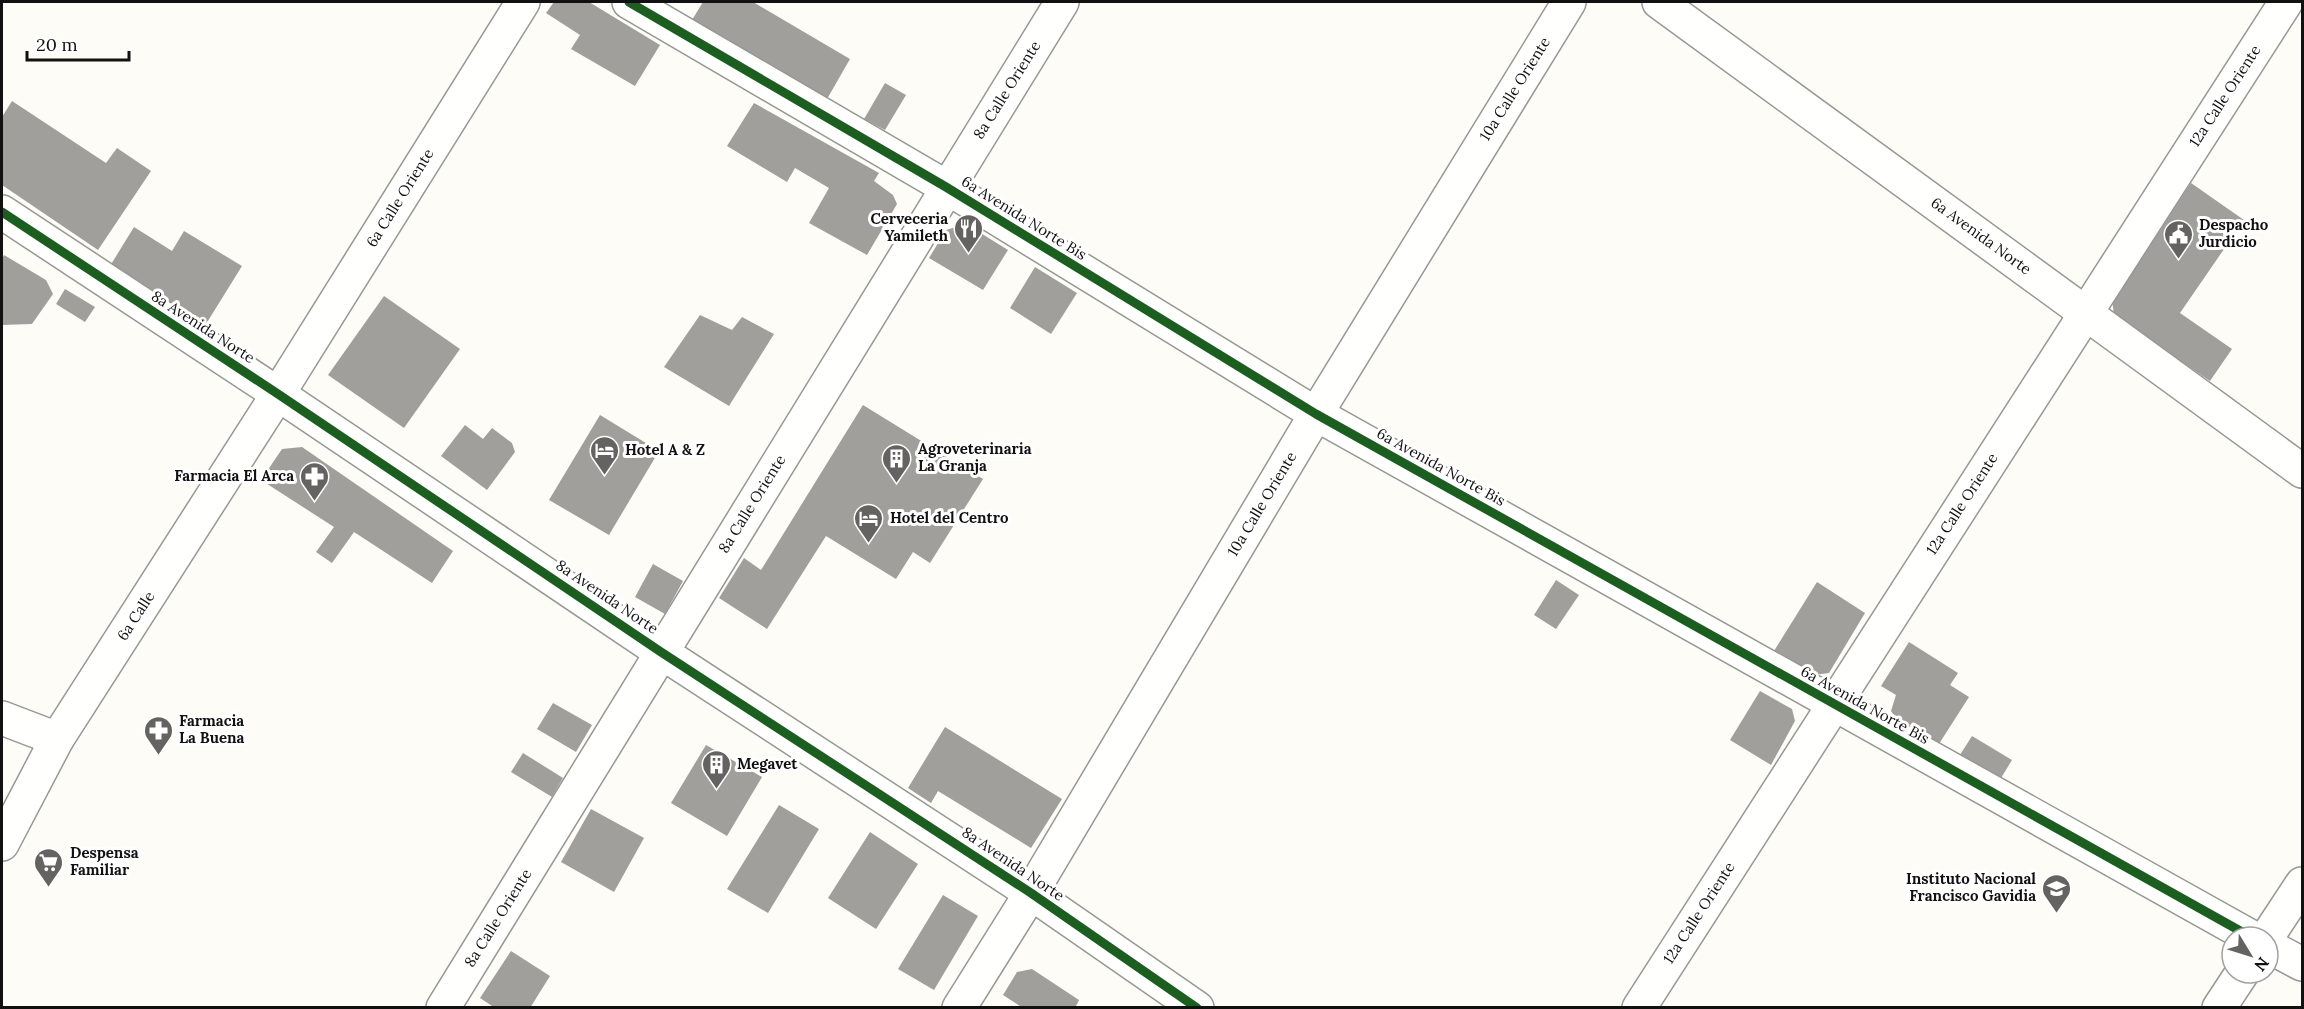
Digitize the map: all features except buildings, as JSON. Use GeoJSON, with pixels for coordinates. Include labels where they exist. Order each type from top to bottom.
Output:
{"type":"FeatureCollection","features":[{"type":"Feature","properties":{"kind":"street","name":"6a Calle Oriente"},"geometry":{"type":"LineString","coordinates":[[278,394],[523,2]]}},
{"type":"Feature","properties":{"kind":"street","name":"6a Avenida Norte Bis"},"geometry":{"type":"LineString","coordinates":[[628,2],[946,187],[1316,414],[2229,925]]}},
{"type":"Feature","properties":{"kind":"street","name":"8a Calle Oriente"},"geometry":{"type":"LineString","coordinates":[[443,1008],[946,187],[1062,2]]}},
{"type":"Feature","properties":{"kind":"street","name":"10a Calle Oriente"},"geometry":{"type":"LineString","coordinates":[[959,1008],[1316,414],[1569,2]]}},
{"type":"Feature","properties":{"kind":"street","name":"6a Avenida Norte"},"geometry":{"type":"LineString","coordinates":[[1659,2],[2302,471]]}},
{"type":"Feature","properties":{"kind":"street","name":"12a Calle Oriente"},"geometry":{"type":"LineString","coordinates":[[1639,1008],[2286,2]]}},
{"type":"Feature","properties":{"kind":"street","name":"8a Avenida Norte"},"geometry":{"type":"LineString","coordinates":[[2,212],[278,394],[661,652],[1030,893],[1197,1008]]}},
{"type":"Feature","properties":{"kind":"street","name":"6a Calle"},"geometry":{"type":"LineString","coordinates":[[4,831],[57,739],[278,394]]}},
{"type":"Feature","properties":{"kind":"street"},"geometry":{"type":"LineString","coordinates":[[2,718],[57,739]]}},
{"type":"Feature","properties":{"kind":"street"},"geometry":{"type":"LineString","coordinates":[[2275,925],[2302,884]]}},
{"type":"Feature","properties":{"kind":"street"},"geometry":{"type":"LineString","coordinates":[[2280,952],[2302,964]]}},
{"type":"Feature","properties":{"kind":"street"},"geometry":{"type":"LineString","coordinates":[[2219,1008],[2234,985]]}},
{"type":"Feature","properties":{"kind":"cycle path"},"geometry":{"type":"LineString","coordinates":[[629,2],[946,187],[1316,414],[2230,925]]}},
{"type":"Feature","properties":{"kind":"cycle path"},"geometry":{"type":"LineString","coordinates":[[2,212],[278,394],[661,652],[1031,893],[1197,1008]]}},
{"type":"Feature","properties":{"kind":"place","name":"Cerveceria Yamileth"},"geometry":{"type":"Point","coordinates":[969,254]}},
{"type":"Feature","properties":{"kind":"place","name":"Despacho Jurdicio"},"geometry":{"type":"Point","coordinates":[2178,260]}},
{"type":"Feature","properties":{"kind":"place","name":"Hotel A & Z"},"geometry":{"type":"Point","coordinates":[604,476]}},
{"type":"Feature","properties":{"kind":"place","name":"Agroveterinaria La Granja"},"geometry":{"type":"Point","coordinates":[897,484]}},
{"type":"Feature","properties":{"kind":"place","name":"Farmacia El Arca"},"geometry":{"type":"Point","coordinates":[315,502]}},
{"type":"Feature","properties":{"kind":"place","name":"Hotel del Centro"},"geometry":{"type":"Point","coordinates":[869,544]}},
{"type":"Feature","properties":{"kind":"place","name":"Farmacia La Buena"},"geometry":{"type":"Point","coordinates":[158,756]}},
{"type":"Feature","properties":{"kind":"place","name":"Megavet"},"geometry":{"type":"Point","coordinates":[716,790]}},
{"type":"Feature","properties":{"kind":"place","name":"Despensa Familiar"},"geometry":{"type":"Point","coordinates":[49,888]}},
{"type":"Feature","properties":{"kind":"place","name":"Instituto Nacional Francisco Gavidia"},"geometry":{"type":"Point","coordinates":[2057,914]}}]}
